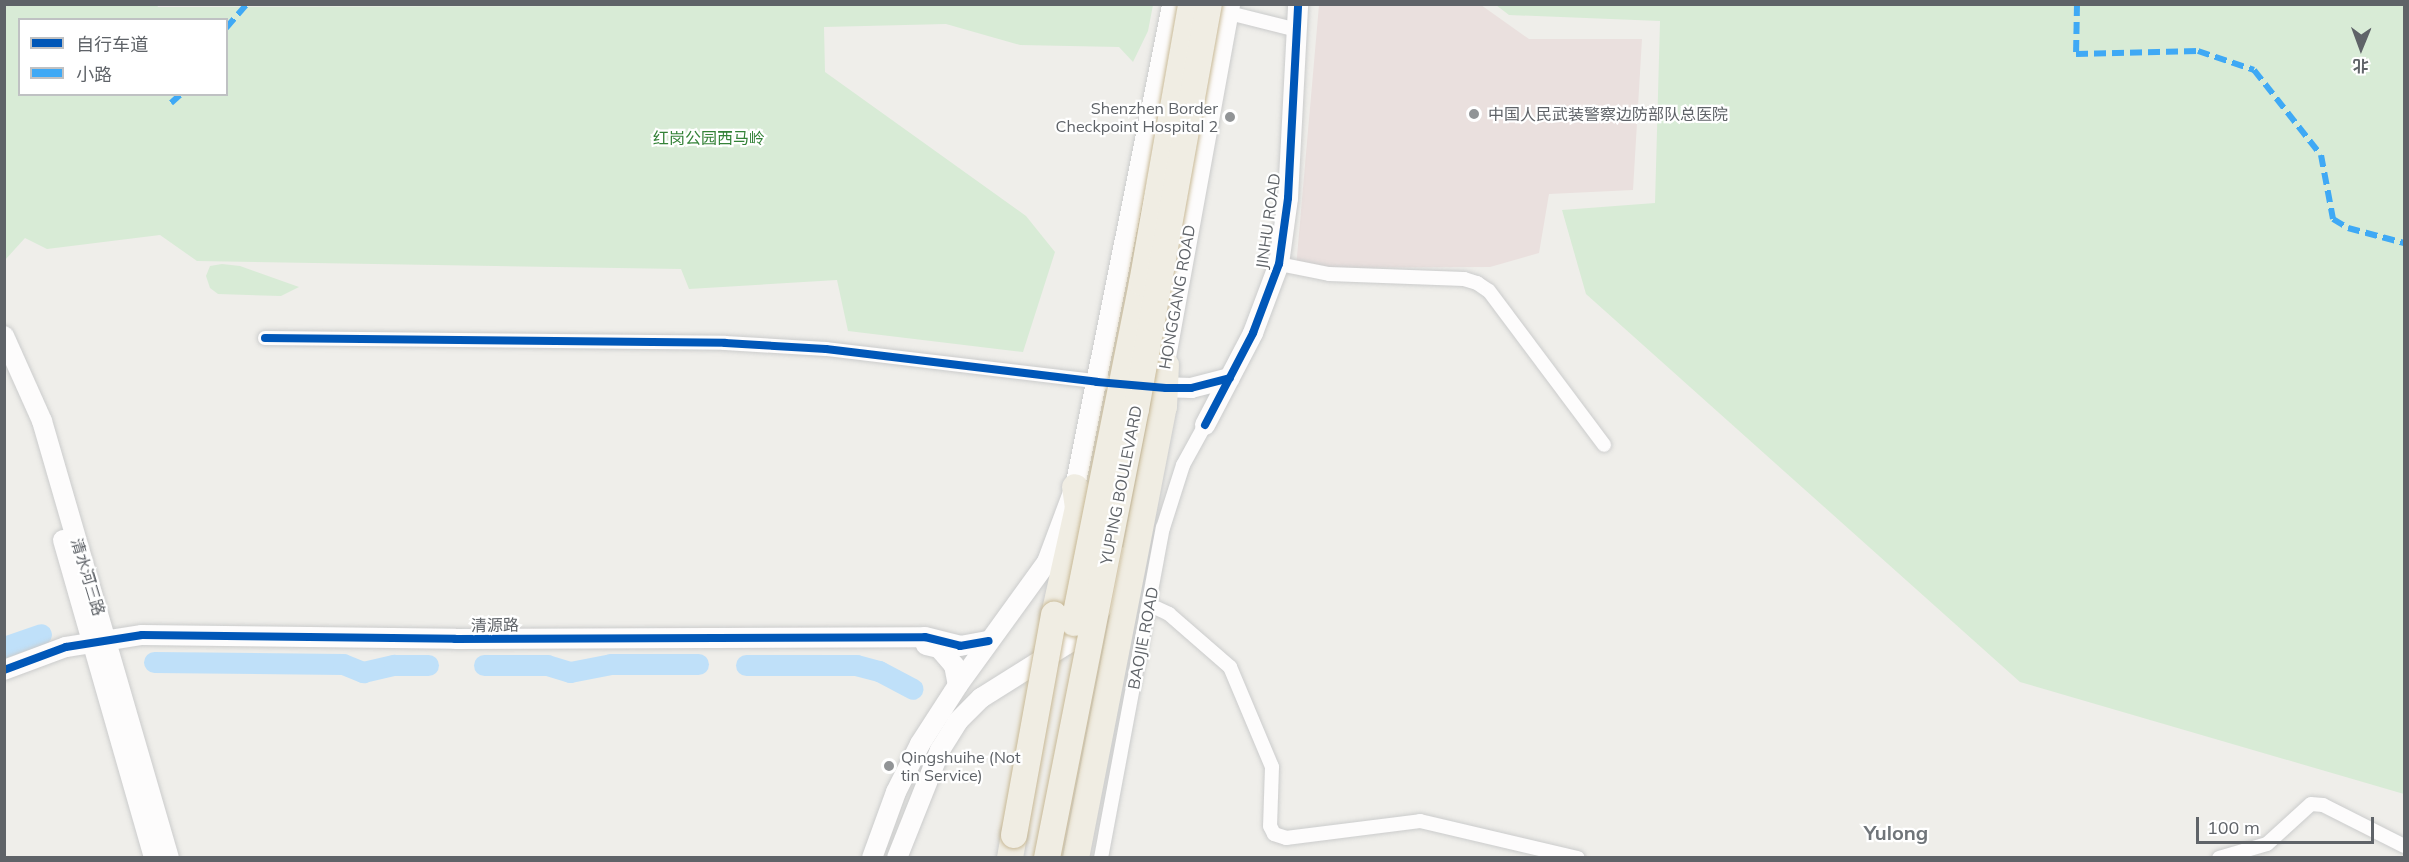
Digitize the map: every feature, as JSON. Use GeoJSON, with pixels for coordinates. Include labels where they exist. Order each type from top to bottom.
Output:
{"type":"FeatureCollection","features":[{"type":"Feature","properties":{"kind":"highway","name":"YUPING BOULEVARD"},"geometry":{"type":"LineString","coordinates":[[1030,858],[1061,686],[1142,283],[1191,4]]}},
{"type":"Feature","properties":{"kind":"highway","name":"YUPING BOULEVARD"},"geometry":{"type":"LineString","coordinates":[[1047,858],[1140,387],[1222,7]]}},
{"type":"Feature","properties":{"kind":"highway"},"geometry":{"type":"LineString","coordinates":[[1076,858],[1168,382]]}},
{"type":"Feature","properties":{"kind":"highway"},"geometry":{"type":"LineString","coordinates":[[1012,846],[1054,615],[1078,508],[1076,487]]}},
{"type":"Feature","properties":{"kind":"street"},"geometry":{"type":"LineString","coordinates":[[872,858],[905,771],[958,685],[1047,562],[1076,487],[1172,4]]}},
{"type":"Feature","properties":{"kind":"street","name":"JINHU ROAD"},"geometry":{"type":"LineString","coordinates":[[1205,425],[1253,333],[1278,264],[1288,198],[1298,4]]}},
{"type":"Feature","properties":{"kind":"street"},"geometry":{"type":"LineString","coordinates":[[1222,7],[1297,30]]}},
{"type":"Feature","properties":{"kind":"street","name":"HONGGANG ROAD"},"geometry":{"type":"LineString","coordinates":[[897,858],[940,750],[958,721],[981,698],[1074,639],[1094,620],[1110,597],[1122,566],[1168,382],[1222,7]]}},
{"type":"Feature","properties":{"kind":"street"},"geometry":{"type":"LineString","coordinates":[[1278,264],[1329,274],[1464,279],[1477,284],[1489,291],[1604,445]]}},
{"type":"Feature","properties":{"kind":"street"},"geometry":{"type":"LineString","coordinates":[[265,338],[749,344],[833,350],[1097,382],[1168,382],[1202,386],[1230,378]]}},
{"type":"Feature","properties":{"kind":"street","name":"清水河三路"},"geometry":{"type":"LineString","coordinates":[[7,348],[42,422],[154,858]]}},
{"type":"Feature","properties":{"kind":"street"},"geometry":{"type":"LineString","coordinates":[[1168,382],[1201,410],[1205,425]]}},
{"type":"Feature","properties":{"kind":"street","name":"BAOJIE ROAD"},"geometry":{"type":"LineString","coordinates":[[1101,858],[1163,528],[1173,490],[1205,425]]}},
{"type":"Feature","properties":{"kind":"street"},"geometry":{"type":"LineString","coordinates":[[1150,605],[1169,614],[1230,667],[1272,767],[1270,826],[1274,834],[1286,838],[1419,821],[1578,858]]}},
{"type":"Feature","properties":{"kind":"street","name":"清源路"},"geometry":{"type":"LineString","coordinates":[[4,678],[67,655],[142,635],[455,639],[925,637],[960,646],[989,641]]}},
{"type":"Feature","properties":{"kind":"street","name":"清源路"},"geometry":{"type":"LineString","coordinates":[[4,670],[66,647],[142,643],[455,646],[923,644],[939,648],[954,664],[958,685]]}},
{"type":"Feature","properties":{"kind":"street","name":"清水河三路"},"geometry":{"type":"LineString","coordinates":[[101,645],[169,858]]}},
{"type":"Feature","properties":{"kind":"street"},"geometry":{"type":"LineString","coordinates":[[2219,858],[2267,844],[2311,804],[2323,805],[2404,846]]}},
{"type":"Feature","properties":{"kind":"shaded area","name":"中国人民武装警察边防部队总医院"},"geometry":{"type":"Polygon","coordinates":[[[1319,5],[1481,5],[1529,39],[1642,39],[1633,190],[1549,194],[1539,253],[1490,267],[1296,268],[1319,5]]]}},
{"type":"Feature","properties":{"kind":"green space","name":"红岗公园西马岭"},"geometry":{"type":"Polygon","coordinates":[[[5,5],[157,5],[158,7],[1153,5],[1148,31],[1133,62],[1119,47],[1020,45],[946,24],[824,27],[825,72],[1026,216],[1055,252],[1023,352],[848,331],[837,280],[689,289],[681,269],[197,261],[160,235],[47,249],[25,238],[5,260],[5,5]]]}},
{"type":"Feature","properties":{"kind":"green space"},"geometry":{"type":"Polygon","coordinates":[[[1496,5],[2404,5],[2404,794],[2020,682],[1586,294],[1562,210],[1655,203],[1660,21],[1509,15],[1496,5]]]}},
{"type":"Feature","properties":{"kind":"green space"},"geometry":{"type":"Polygon","coordinates":[[[222,264],[240,266],[299,287],[281,296],[218,294],[210,288],[206,276],[210,266],[222,264]]]}},
{"type":"Feature","properties":{"kind":"waterway"},"geometry":{"type":"LineString","coordinates":[[4,647],[41,634]]}},
{"type":"Feature","properties":{"kind":"waterway"},"geometry":{"type":"LineString","coordinates":[[154,662],[343,664],[363,672],[394,665],[428,665]]}},
{"type":"Feature","properties":{"kind":"waterway"},"geometry":{"type":"LineString","coordinates":[[484,665],[547,665],[570,672],[611,664],[698,664]]}},
{"type":"Feature","properties":{"kind":"waterway"},"geometry":{"type":"LineString","coordinates":[[746,665],[856,665],[879,671],[913,689]]}},
{"type":"Feature","properties":{"kind":"marked path"},"geometry":{"type":"LineString","coordinates":[[228,26],[247,4]]}},
{"type":"Feature","properties":{"kind":"marked path"},"geometry":{"type":"LineString","coordinates":[[2077,4],[2076,54],[2198,51],[2254,70],[2321,155],[2333,219],[2348,228],[2404,243]]}},
{"type":"Feature","properties":{"kind":"marked path"},"geometry":{"type":"LineString","coordinates":[[171,103],[179,96]]}},
{"type":"Feature","properties":{"kind":"cycle path"},"geometry":{"type":"LineString","coordinates":[[1205,425],[1253,333],[1279,264],[1288,198],[1298,4]]}},
{"type":"Feature","properties":{"kind":"cycle path"},"geometry":{"type":"LineString","coordinates":[[265,338],[725,343],[826,349],[1097,382],[1166,388],[1191,388],[1230,378]]}},
{"type":"Feature","properties":{"kind":"cycle path"},"geometry":{"type":"LineString","coordinates":[[4,670],[66,647],[142,635],[455,639],[925,637],[960,646],[989,641]]}},
{"type":"Feature","properties":{"kind":"place","name":"中国人民武装警察边防部队总医院"},"geometry":{"type":"Point","coordinates":[1474,114]}},
{"type":"Feature","properties":{"kind":"place","name":"Shenzhen Border Checkpoint Hospital 2"},"geometry":{"type":"Point","coordinates":[1230,117]}},
{"type":"Feature","properties":{"kind":"place","name":"Qingshuihe (Not tin Service)"},"geometry":{"type":"Point","coordinates":[889,766]}},
{"type":"Feature","properties":{"kind":"district","name":"Yulong"},"geometry":{"type":"Point","coordinates":[1896,832]}}]}
